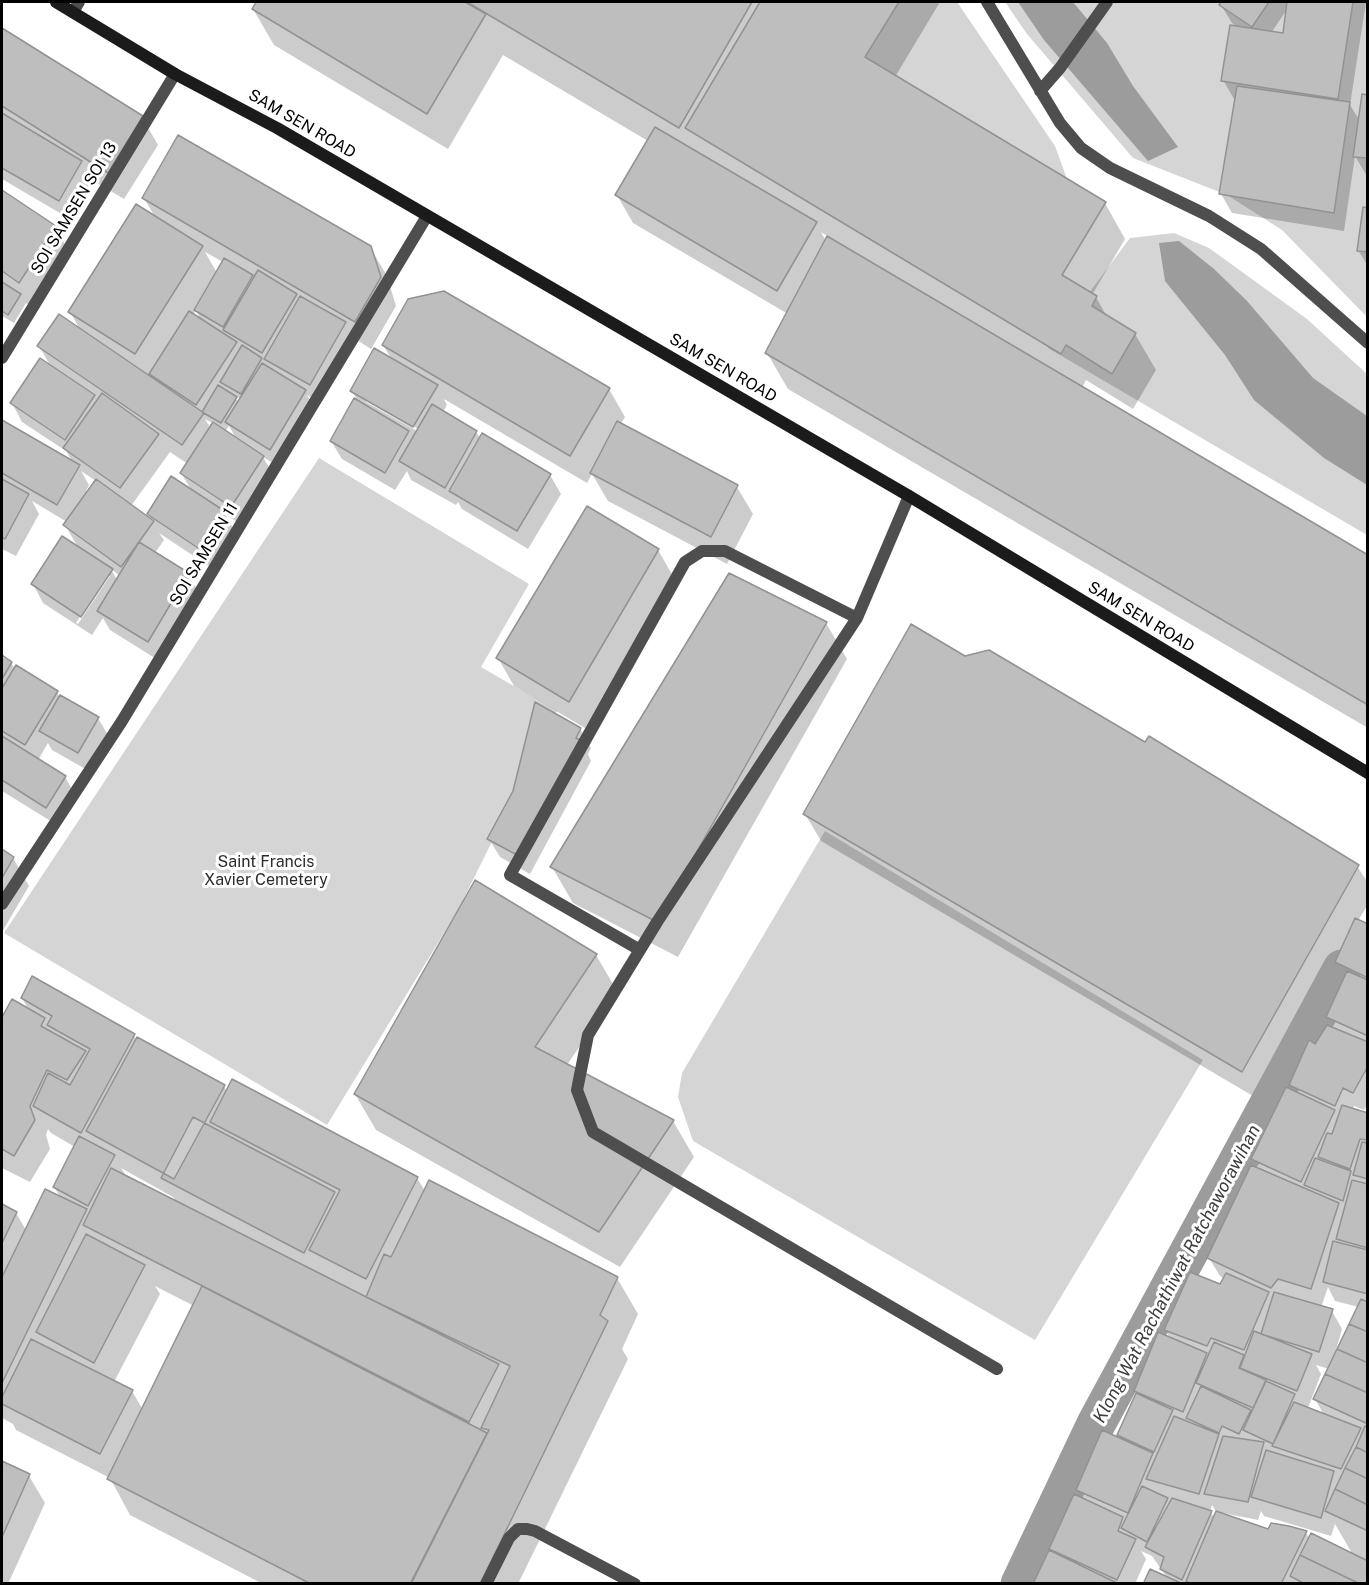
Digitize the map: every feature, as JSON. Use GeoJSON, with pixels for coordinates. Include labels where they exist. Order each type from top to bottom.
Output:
{"type":"FeatureCollection","features":[{"type":"Feature","properties":{"kind":"main road","name":"SAM SEN ROAD"},"geometry":{"type":"LineString","coordinates":[[56,2],[76,7],[175,74],[277,128],[909,496],[1368,773]]}},
{"type":"Feature","properties":{"kind":"street"},"geometry":{"type":"LineString","coordinates":[[987,2],[1060,123],[1081,148],[1110,168],[1209,216],[1261,249],[1368,343]]}},
{"type":"Feature","properties":{"kind":"street"},"geometry":{"type":"LineString","coordinates":[[1040,91],[1098,18],[1107,2]]}},
{"type":"Feature","properties":{"kind":"street","name":"SOI SAMSEN SOI 13"},"geometry":{"type":"LineString","coordinates":[[2,358],[175,74]]}},
{"type":"Feature","properties":{"kind":"street","name":"SOI SAMSEN 11"},"geometry":{"type":"LineString","coordinates":[[2,904],[128,712],[427,216]]}},
{"type":"Feature","properties":{"kind":"street"},"geometry":{"type":"LineString","coordinates":[[909,496],[857,618],[657,922],[588,1035],[577,1090],[593,1132],[997,1369]]}},
{"type":"Feature","properties":{"kind":"street"},"geometry":{"type":"LineString","coordinates":[[640,950],[510,875],[685,562],[702,551],[725,551],[857,618]]}},
{"type":"Feature","properties":{"kind":"street"},"geometry":{"type":"LineString","coordinates":[[486,1584],[509,1538],[518,1529],[535,1531],[634,1584]]}},
{"type":"Feature","properties":{"kind":"green space"},"geometry":{"type":"Polygon","coordinates":[[[899,2],[957,2],[1055,146],[1067,179],[865,57],[899,2]]]}},
{"type":"Feature","properties":{"kind":"green space"},"geometry":{"type":"Polygon","coordinates":[[[1005,2],[1367,2],[1367,317],[1282,230],[1227,195],[1133,158],[1027,34],[1005,2]]]}},
{"type":"Feature","properties":{"kind":"green space"},"geometry":{"type":"Polygon","coordinates":[[[1174,233],[1209,248],[1307,319],[1367,374],[1367,535],[1048,348],[1130,238],[1174,233]]]}},
{"type":"Feature","properties":{"kind":"green space","name":"Saint Francis Xavier Cemetery"},"geometry":{"type":"Polygon","coordinates":[[[319,458],[529,584],[481,667],[557,711],[458,910],[327,1125],[4,933],[319,458]]]}},
{"type":"Feature","properties":{"kind":"green space"},"geometry":{"type":"Polygon","coordinates":[[[825,831],[1203,1060],[1035,1340],[693,1141],[678,1097],[682,1073],[825,831]]]}},
{"type":"Feature","properties":{"kind":"shaded area"},"geometry":{"type":"Polygon","coordinates":[[[1018,2],[1073,2],[1107,43],[1133,86],[1178,147],[1148,161],[1044,40],[1018,2]]]}},
{"type":"Feature","properties":{"kind":"shaded area"},"geometry":{"type":"Polygon","coordinates":[[[1179,241],[1214,269],[1247,301],[1313,378],[1367,416],[1367,485],[1324,458],[1254,400],[1225,355],[1165,281],[1159,243],[1179,241]]]}},
{"type":"Feature","properties":{"kind":"building"},"geometry":{"type":"Polygon","coordinates":[[[256,2],[465,2],[486,14],[427,114],[252,9],[256,2]]]}},
{"type":"Feature","properties":{"kind":"building"},"geometry":{"type":"Polygon","coordinates":[[[467,2],[752,2],[679,128],[467,2]]]}},
{"type":"Feature","properties":{"kind":"building"},"geometry":{"type":"Polygon","coordinates":[[[760,2],[899,2],[865,57],[1106,202],[1062,275],[1097,296],[1092,306],[1136,333],[1112,374],[1066,345],[1061,354],[685,128],[760,2]]]}},
{"type":"Feature","properties":{"kind":"building"},"geometry":{"type":"Polygon","coordinates":[[[1221,2],[1269,2],[1252,27],[1219,5],[1221,2]]]}},
{"type":"Feature","properties":{"kind":"building"},"geometry":{"type":"Polygon","coordinates":[[[1287,2],[1353,2],[1338,99],[1221,81],[1230,25],[1283,33],[1287,2]]]}},
{"type":"Feature","properties":{"kind":"building"},"geometry":{"type":"Polygon","coordinates":[[[2,28],[143,116],[108,173],[2,106],[2,28]]]}},
{"type":"Feature","properties":{"kind":"building"},"geometry":{"type":"Polygon","coordinates":[[[1237,86],[1350,102],[1334,213],[1219,194],[1237,86]]]}},
{"type":"Feature","properties":{"kind":"building"},"geometry":{"type":"Polygon","coordinates":[[[1362,94],[1368,95],[1368,158],[1353,157],[1362,94]]]}},
{"type":"Feature","properties":{"kind":"building"},"geometry":{"type":"Polygon","coordinates":[[[2,113],[82,161],[59,201],[2,168],[2,113]]]}},
{"type":"Feature","properties":{"kind":"building"},"geometry":{"type":"Polygon","coordinates":[[[655,127],[817,222],[777,291],[615,195],[655,127]]]}},
{"type":"Feature","properties":{"kind":"building"},"geometry":{"type":"Polygon","coordinates":[[[178,135],[371,246],[381,277],[355,322],[142,198],[178,135]]]}},
{"type":"Feature","properties":{"kind":"building"},"geometry":{"type":"Polygon","coordinates":[[[2,190],[56,226],[19,283],[2,271],[2,190]]]}},
{"type":"Feature","properties":{"kind":"building"},"geometry":{"type":"Polygon","coordinates":[[[136,204],[203,246],[135,354],[68,312],[136,204]]]}},
{"type":"Feature","properties":{"kind":"building"},"geometry":{"type":"Polygon","coordinates":[[[1363,207],[1368,208],[1368,252],[1357,251],[1363,207]]]}},
{"type":"Feature","properties":{"kind":"building"},"geometry":{"type":"Polygon","coordinates":[[[827,236],[1368,555],[1368,705],[765,353],[827,236]]]}},
{"type":"Feature","properties":{"kind":"building"},"geometry":{"type":"Polygon","coordinates":[[[224,258],[253,275],[223,327],[194,310],[224,258]]]}},
{"type":"Feature","properties":{"kind":"building"},"geometry":{"type":"Polygon","coordinates":[[[258,270],[297,294],[262,353],[223,330],[258,270]]]}},
{"type":"Feature","properties":{"kind":"building"},"geometry":{"type":"Polygon","coordinates":[[[2,282],[21,294],[8,315],[2,311],[2,282]]]}},
{"type":"Feature","properties":{"kind":"building"},"geometry":{"type":"Polygon","coordinates":[[[444,291],[610,388],[570,456],[382,345],[408,299],[444,291]]]}},
{"type":"Feature","properties":{"kind":"building"},"geometry":{"type":"Polygon","coordinates":[[[300,296],[346,322],[310,385],[264,359],[300,296]]]}},
{"type":"Feature","properties":{"kind":"building"},"geometry":{"type":"Polygon","coordinates":[[[189,311],[237,342],[196,405],[149,374],[189,311]]]}},
{"type":"Feature","properties":{"kind":"building"},"geometry":{"type":"Polygon","coordinates":[[[59,314],[204,413],[182,445],[37,346],[59,314]]]}},
{"type":"Feature","properties":{"kind":"building"},"geometry":{"type":"Polygon","coordinates":[[[242,345],[262,358],[241,394],[220,382],[242,345]]]}},
{"type":"Feature","properties":{"kind":"building"},"geometry":{"type":"Polygon","coordinates":[[[374,348],[438,385],[413,427],[350,391],[374,348]]]}},
{"type":"Feature","properties":{"kind":"building"},"geometry":{"type":"Polygon","coordinates":[[[40,358],[95,395],[65,440],[10,403],[40,358]]]}},
{"type":"Feature","properties":{"kind":"building"},"geometry":{"type":"Polygon","coordinates":[[[262,363],[306,390],[270,450],[225,422],[262,363]]]}},
{"type":"Feature","properties":{"kind":"building"},"geometry":{"type":"Polygon","coordinates":[[[218,385],[237,397],[221,423],[202,412],[218,385]]]}},
{"type":"Feature","properties":{"kind":"building"},"geometry":{"type":"Polygon","coordinates":[[[102,393],[159,434],[120,488],[63,448],[102,393]]]}},
{"type":"Feature","properties":{"kind":"building"},"geometry":{"type":"Polygon","coordinates":[[[354,398],[409,431],[385,473],[330,441],[354,398]]]}},
{"type":"Feature","properties":{"kind":"building"},"geometry":{"type":"Polygon","coordinates":[[[432,404],[477,431],[445,488],[399,461],[432,404]]]}},
{"type":"Feature","properties":{"kind":"building"},"geometry":{"type":"Polygon","coordinates":[[[2,420],[80,465],[57,505],[2,473],[2,420]]]}},
{"type":"Feature","properties":{"kind":"building"},"geometry":{"type":"Polygon","coordinates":[[[617,421],[738,485],[711,537],[590,473],[617,421]]]}},
{"type":"Feature","properties":{"kind":"building"},"geometry":{"type":"Polygon","coordinates":[[[213,422],[264,456],[231,507],[180,473],[213,422]]]}},
{"type":"Feature","properties":{"kind":"building"},"geometry":{"type":"Polygon","coordinates":[[[482,433],[551,474],[517,531],[449,491],[482,433]]]}},
{"type":"Feature","properties":{"kind":"building"},"geometry":{"type":"Polygon","coordinates":[[[171,476],[226,512],[201,550],[147,514],[171,476]]]}},
{"type":"Feature","properties":{"kind":"building"},"geometry":{"type":"Polygon","coordinates":[[[2,479],[29,494],[5,539],[2,537],[2,479]]]}},
{"type":"Feature","properties":{"kind":"building"},"geometry":{"type":"Polygon","coordinates":[[[96,479],[154,521],[121,567],[63,525],[96,479]]]}},
{"type":"Feature","properties":{"kind":"building"},"geometry":{"type":"Polygon","coordinates":[[[587,506],[659,549],[569,702],[496,658],[587,506]]]}},
{"type":"Feature","properties":{"kind":"building"},"geometry":{"type":"Polygon","coordinates":[[[62,536],[113,569],[81,617],[31,584],[62,536]]]}},
{"type":"Feature","properties":{"kind":"building"},"geometry":{"type":"Polygon","coordinates":[[[139,542],[189,573],[148,642],[97,611],[139,542]]]}},
{"type":"Feature","properties":{"kind":"building"},"geometry":{"type":"Polygon","coordinates":[[[729,573],[827,622],[657,922],[550,867],[729,573]]]}},
{"type":"Feature","properties":{"kind":"building"},"geometry":{"type":"Polygon","coordinates":[[[911,624],[965,656],[989,650],[1145,742],[1149,736],[1359,865],[1242,1072],[803,814],[911,624]]]}},
{"type":"Feature","properties":{"kind":"building"},"geometry":{"type":"Polygon","coordinates":[[[2,655],[12,662],[2,679],[2,655]]]}},
{"type":"Feature","properties":{"kind":"building"},"geometry":{"type":"Polygon","coordinates":[[[16,665],[58,691],[25,745],[2,731],[2,688],[16,665]]]}},
{"type":"Feature","properties":{"kind":"building"},"geometry":{"type":"Polygon","coordinates":[[[60,695],[99,717],[78,753],[39,731],[60,695]]]}},
{"type":"Feature","properties":{"kind":"building"},"geometry":{"type":"Polygon","coordinates":[[[535,702],[581,728],[576,738],[582,741],[519,856],[487,839],[513,791],[535,702]]]}},
{"type":"Feature","properties":{"kind":"building"},"geometry":{"type":"Polygon","coordinates":[[[2,736],[66,776],[46,808],[2,780],[2,736]]]}},
{"type":"Feature","properties":{"kind":"building"},"geometry":{"type":"Polygon","coordinates":[[[2,849],[14,857],[2,878],[2,849]]]}},
{"type":"Feature","properties":{"kind":"building"},"geometry":{"type":"Polygon","coordinates":[[[475,880],[597,954],[535,1047],[674,1120],[599,1232],[354,1094],[475,880]]]}},
{"type":"Feature","properties":{"kind":"building"},"geometry":{"type":"Polygon","coordinates":[[[1355,918],[1368,924],[1368,978],[1335,962],[1355,918]]]}},
{"type":"Feature","properties":{"kind":"building"},"geometry":{"type":"Polygon","coordinates":[[[1347,971],[1368,980],[1368,1036],[1326,1017],[1347,971]]]}},
{"type":"Feature","properties":{"kind":"building"},"geometry":{"type":"Polygon","coordinates":[[[32,976],[135,1034],[81,1133],[33,1106],[48,1073],[70,1085],[90,1049],[47,1025],[52,1016],[21,998],[32,976]]]}},
{"type":"Feature","properties":{"kind":"building"},"geometry":{"type":"Polygon","coordinates":[[[12,999],[45,1018],[41,1026],[86,1051],[67,1080],[47,1070],[30,1106],[35,1120],[14,1156],[2,1149],[2,1017],[12,999]]]}},
{"type":"Feature","properties":{"kind":"building"},"geometry":{"type":"Polygon","coordinates":[[[1327,1025],[1368,1042],[1368,1066],[1353,1093],[1343,1088],[1335,1106],[1289,1085],[1309,1040],[1315,1044],[1327,1025]]]}},
{"type":"Feature","properties":{"kind":"building"},"geometry":{"type":"Polygon","coordinates":[[[137,1037],[225,1085],[174,1179],[86,1131],[137,1037]]]}},
{"type":"Feature","properties":{"kind":"building"},"geometry":{"type":"Polygon","coordinates":[[[232,1079],[418,1177],[366,1279],[309,1250],[340,1190],[210,1122],[232,1079]]]}},
{"type":"Feature","properties":{"kind":"building"},"geometry":{"type":"Polygon","coordinates":[[[1286,1087],[1335,1110],[1301,1182],[1251,1159],[1286,1087]]]}},
{"type":"Feature","properties":{"kind":"building"},"geometry":{"type":"Polygon","coordinates":[[[1342,1105],[1368,1113],[1368,1140],[1360,1139],[1350,1169],[1318,1157],[1327,1133],[1332,1134],[1342,1105]]]}},
{"type":"Feature","properties":{"kind":"building"},"geometry":{"type":"Polygon","coordinates":[[[193,1117],[335,1192],[304,1253],[161,1178],[193,1117]]]}},
{"type":"Feature","properties":{"kind":"building"},"geometry":{"type":"Polygon","coordinates":[[[79,1136],[115,1155],[88,1206],[53,1187],[79,1136]]]}},
{"type":"Feature","properties":{"kind":"building"},"geometry":{"type":"Polygon","coordinates":[[[1362,1142],[1368,1143],[1368,1179],[1353,1175],[1362,1142]]]}},
{"type":"Feature","properties":{"kind":"building"},"geometry":{"type":"Polygon","coordinates":[[[1315,1158],[1351,1171],[1343,1201],[1304,1185],[1315,1158]]]}},
{"type":"Feature","properties":{"kind":"building"},"geometry":{"type":"Polygon","coordinates":[[[1251,1165],[1339,1203],[1311,1289],[1278,1279],[1271,1288],[1207,1258],[1251,1165]]]}},
{"type":"Feature","properties":{"kind":"building"},"geometry":{"type":"Polygon","coordinates":[[[111,1168],[499,1364],[469,1422],[83,1225],[111,1168]]]}},
{"type":"Feature","properties":{"kind":"building"},"geometry":{"type":"Polygon","coordinates":[[[429,1180],[618,1277],[600,1315],[608,1321],[480,1584],[411,1584],[489,1430],[481,1428],[510,1366],[366,1297],[384,1254],[391,1257],[429,1180]]]}},
{"type":"Feature","properties":{"kind":"building"},"geometry":{"type":"Polygon","coordinates":[[[1352,1180],[1368,1184],[1368,1248],[1336,1239],[1352,1180]]]}},
{"type":"Feature","properties":{"kind":"building"},"geometry":{"type":"Polygon","coordinates":[[[45,1189],[87,1209],[2,1383],[2,1277],[45,1189]]]}},
{"type":"Feature","properties":{"kind":"building"},"geometry":{"type":"Polygon","coordinates":[[[2,1204],[17,1212],[2,1243],[2,1204]]]}},
{"type":"Feature","properties":{"kind":"building"},"geometry":{"type":"Polygon","coordinates":[[[86,1234],[145,1265],[94,1363],[36,1332],[86,1234]]]}},
{"type":"Feature","properties":{"kind":"building"},"geometry":{"type":"Polygon","coordinates":[[[1333,1241],[1368,1250],[1368,1294],[1323,1282],[1333,1241]]]}},
{"type":"Feature","properties":{"kind":"building"},"geometry":{"type":"Polygon","coordinates":[[[1190,1272],[1220,1284],[1226,1273],[1269,1292],[1244,1350],[1211,1338],[1207,1346],[1164,1330],[1190,1272]]]}},
{"type":"Feature","properties":{"kind":"building"},"geometry":{"type":"Polygon","coordinates":[[[202,1286],[487,1433],[410,1584],[311,1584],[107,1479],[202,1286]]]}},
{"type":"Feature","properties":{"kind":"building"},"geometry":{"type":"Polygon","coordinates":[[[1274,1292],[1333,1309],[1319,1352],[1261,1334],[1274,1292]]]}},
{"type":"Feature","properties":{"kind":"building"},"geometry":{"type":"Polygon","coordinates":[[[1361,1299],[1368,1302],[1368,1332],[1349,1324],[1361,1299]]]}},
{"type":"Feature","properties":{"kind":"building"},"geometry":{"type":"Polygon","coordinates":[[[1349,1324],[1368,1332],[1368,1363],[1337,1349],[1349,1324]]]}},
{"type":"Feature","properties":{"kind":"building"},"geometry":{"type":"Polygon","coordinates":[[[1254,1331],[1312,1354],[1297,1391],[1240,1368],[1254,1331]]]}},
{"type":"Feature","properties":{"kind":"building"},"geometry":{"type":"Polygon","coordinates":[[[1158,1332],[1207,1353],[1183,1412],[1134,1391],[1158,1332]]]}},
{"type":"Feature","properties":{"kind":"building"},"geometry":{"type":"Polygon","coordinates":[[[31,1339],[133,1390],[100,1454],[2,1404],[2,1397],[31,1339]]]}},
{"type":"Feature","properties":{"kind":"building"},"geometry":{"type":"Polygon","coordinates":[[[1214,1342],[1244,1355],[1239,1368],[1266,1380],[1253,1408],[1196,1383],[1214,1342]]]}},
{"type":"Feature","properties":{"kind":"building"},"geometry":{"type":"Polygon","coordinates":[[[1337,1349],[1368,1363],[1368,1393],[1325,1374],[1337,1349]]]}},
{"type":"Feature","properties":{"kind":"building"},"geometry":{"type":"Polygon","coordinates":[[[1325,1374],[1368,1393],[1368,1424],[1313,1399],[1325,1374]]]}},
{"type":"Feature","properties":{"kind":"building"},"geometry":{"type":"Polygon","coordinates":[[[1266,1381],[1295,1394],[1273,1444],[1243,1430],[1266,1381]]]}},
{"type":"Feature","properties":{"kind":"building"},"geometry":{"type":"Polygon","coordinates":[[[1201,1386],[1251,1410],[1239,1434],[1222,1426],[1219,1433],[1186,1418],[1201,1386]]]}},
{"type":"Feature","properties":{"kind":"building"},"geometry":{"type":"Polygon","coordinates":[[[1136,1393],[1173,1410],[1154,1452],[1117,1435],[1136,1393]]]}},
{"type":"Feature","properties":{"kind":"building"},"geometry":{"type":"Polygon","coordinates":[[[1294,1402],[1361,1428],[1341,1469],[1272,1446],[1294,1402]]]}},
{"type":"Feature","properties":{"kind":"building"},"geometry":{"type":"Polygon","coordinates":[[[1174,1416],[1219,1434],[1199,1494],[1146,1479],[1174,1416]]]}},
{"type":"Feature","properties":{"kind":"building"},"geometry":{"type":"Polygon","coordinates":[[[1365,1426],[1368,1427],[1368,1453],[1356,1447],[1365,1426]]]}},
{"type":"Feature","properties":{"kind":"building"},"geometry":{"type":"Polygon","coordinates":[[[1102,1430],[1153,1453],[1128,1513],[1076,1490],[1102,1430]]]}},
{"type":"Feature","properties":{"kind":"building"},"geometry":{"type":"Polygon","coordinates":[[[1223,1436],[1264,1442],[1248,1502],[1204,1494],[1223,1436]]]}},
{"type":"Feature","properties":{"kind":"building"},"geometry":{"type":"Polygon","coordinates":[[[1356,1447],[1368,1453],[1368,1479],[1345,1468],[1356,1447]]]}},
{"type":"Feature","properties":{"kind":"building"},"geometry":{"type":"Polygon","coordinates":[[[1266,1450],[1334,1471],[1321,1518],[1251,1497],[1266,1450]]]}},
{"type":"Feature","properties":{"kind":"building"},"geometry":{"type":"Polygon","coordinates":[[[2,1461],[30,1474],[2,1537],[2,1461]]]}},
{"type":"Feature","properties":{"kind":"building"},"geometry":{"type":"Polygon","coordinates":[[[1345,1468],[1368,1479],[1368,1505],[1335,1489],[1345,1468]]]}},
{"type":"Feature","properties":{"kind":"building"},"geometry":{"type":"Polygon","coordinates":[[[1142,1486],[1168,1498],[1147,1542],[1121,1528],[1142,1486]]]}},
{"type":"Feature","properties":{"kind":"building"},"geometry":{"type":"Polygon","coordinates":[[[1335,1489],[1368,1505],[1368,1531],[1325,1511],[1335,1489]]]}},
{"type":"Feature","properties":{"kind":"building"},"geometry":{"type":"Polygon","coordinates":[[[1074,1494],[1123,1517],[1118,1531],[1136,1539],[1117,1580],[1049,1549],[1074,1494]]]}},
{"type":"Feature","properties":{"kind":"building"},"geometry":{"type":"Polygon","coordinates":[[[1172,1498],[1212,1511],[1182,1580],[1160,1569],[1164,1557],[1145,1547],[1172,1498]]]}},
{"type":"Feature","properties":{"kind":"building"},"geometry":{"type":"Polygon","coordinates":[[[1216,1511],[1268,1529],[1271,1523],[1307,1531],[1281,1584],[1191,1584],[1186,1581],[1216,1511]]]}},
{"type":"Feature","properties":{"kind":"building"},"geometry":{"type":"Polygon","coordinates":[[[1311,1533],[1368,1561],[1368,1584],[1360,1584],[1300,1555],[1311,1533]]]}},
{"type":"Feature","properties":{"kind":"building"},"geometry":{"type":"Polygon","coordinates":[[[1049,1550],[1119,1584],[1033,1584],[1049,1550]]]}},
{"type":"Feature","properties":{"kind":"building"},"geometry":{"type":"Polygon","coordinates":[[[1300,1555],[1360,1584],[1305,1584],[1290,1576],[1300,1555]]]}},
{"type":"Feature","properties":{"kind":"building"},"geometry":{"type":"Polygon","coordinates":[[[1150,1569],[1183,1584],[1143,1584],[1150,1569]]]}},
{"type":"Feature","properties":{"kind":"waterway","name":"Klong Wat Rachathiwat Ratchaworawihan"},"geometry":{"type":"LineString","coordinates":[[1020,1584],[1096,1424],[1342,969]]}}]}
